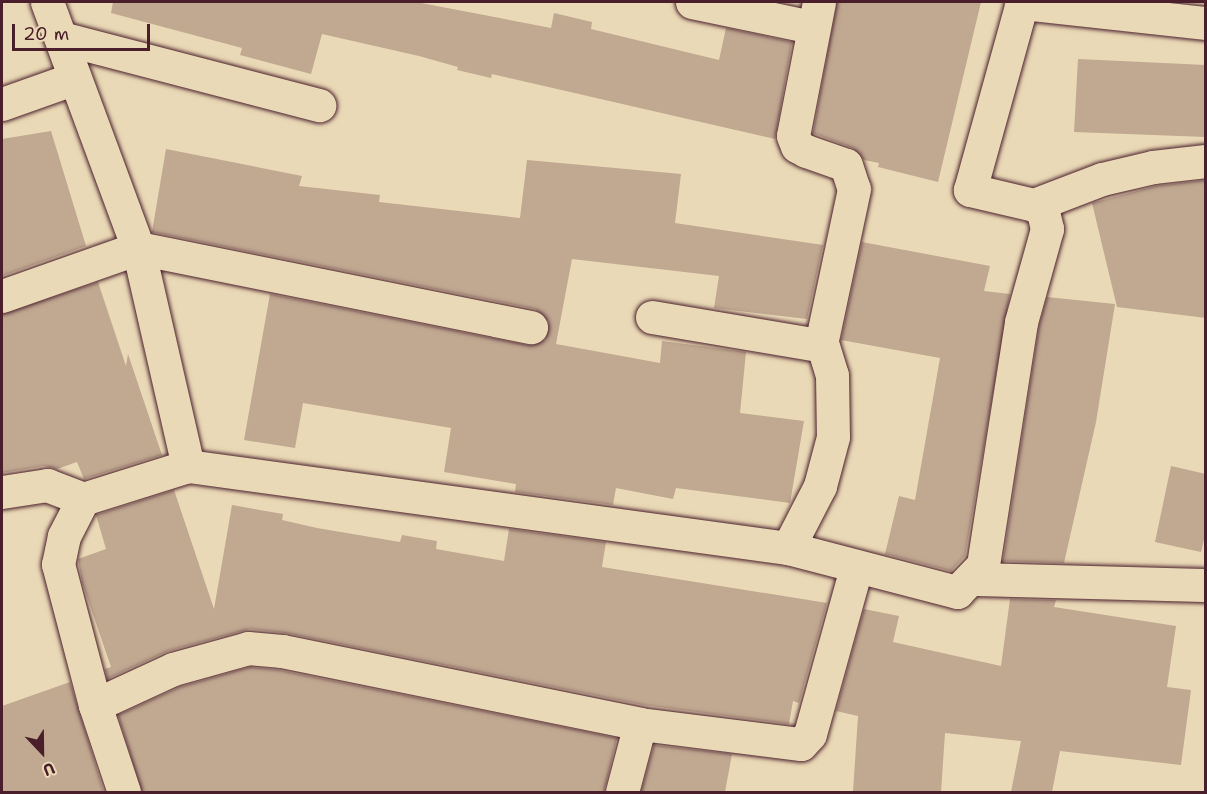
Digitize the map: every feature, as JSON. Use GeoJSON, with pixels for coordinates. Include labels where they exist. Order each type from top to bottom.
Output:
{"type":"FeatureCollection","features":[{"type":"Feature","properties":{"kind":"street"},"geometry":{"type":"LineString","coordinates":[[47,2],[138,248],[188,466]]}},
{"type":"Feature","properties":{"kind":"street"},"geometry":{"type":"LineString","coordinates":[[692,2],[815,14],[793,136],[797,146],[846,165],[854,189],[821,344],[832,375],[833,437],[820,486],[788,548]]}},
{"type":"Feature","properties":{"kind":"street"},"geometry":{"type":"LineString","coordinates":[[2,492],[48,485],[83,499],[188,466],[788,548],[856,568],[957,592],[974,579],[983,565],[1021,322],[1047,229],[1043,211],[1034,205],[970,190],[1022,2],[1206,22]]}},
{"type":"Feature","properties":{"kind":"street"},"geometry":{"type":"LineString","coordinates":[[61,38],[319,105]]}},
{"type":"Feature","properties":{"kind":"street"},"geometry":{"type":"LineString","coordinates":[[2,104],[75,78]]}},
{"type":"Feature","properties":{"kind":"street"},"geometry":{"type":"LineString","coordinates":[[1034,205],[1102,179],[1153,167],[1206,161]]}},
{"type":"Feature","properties":{"kind":"street"},"geometry":{"type":"LineString","coordinates":[[2,296],[138,248],[531,327]]}},
{"type":"Feature","properties":{"kind":"street"},"geometry":{"type":"LineString","coordinates":[[652,317],[821,344]]}},
{"type":"Feature","properties":{"kind":"street"},"geometry":{"type":"LineString","coordinates":[[83,499],[59,549],[58,564],[95,705],[124,792]]}},
{"type":"Feature","properties":{"kind":"street"},"geometry":{"type":"LineString","coordinates":[[95,705],[173,669],[248,648],[282,651],[640,724],[796,744],[804,742],[810,734],[856,568]]}},
{"type":"Feature","properties":{"kind":"street"},"geometry":{"type":"LineString","coordinates":[[974,579],[1206,585]]}},
{"type":"Feature","properties":{"kind":"street"},"geometry":{"type":"LineString","coordinates":[[622,792],[640,724]]}},
{"type":"Feature","properties":{"kind":"building"},"geometry":{"type":"Polygon","coordinates":[[[113,2],[416,2],[551,28],[554,13],[592,22],[591,29],[719,60],[726,28],[792,42],[775,139],[492,74],[491,78],[457,70],[458,67],[419,56],[322,34],[311,74],[240,55],[242,48],[111,13],[113,2]]]}},
{"type":"Feature","properties":{"kind":"building"},"geometry":{"type":"Polygon","coordinates":[[[837,2],[981,2],[938,182],[878,167],[879,163],[864,160],[853,148],[813,133],[837,2]]]}},
{"type":"Feature","properties":{"kind":"building"},"geometry":{"type":"Polygon","coordinates":[[[1078,59],[1206,65],[1206,137],[1074,132],[1078,59]]]}},
{"type":"Feature","properties":{"kind":"building"},"geometry":{"type":"Polygon","coordinates":[[[51,131],[86,246],[2,276],[2,139],[51,131]]]}},
{"type":"Feature","properties":{"kind":"building"},"geometry":{"type":"Polygon","coordinates":[[[166,149],[302,176],[299,186],[380,195],[379,202],[520,218],[527,160],[681,174],[675,223],[823,245],[807,319],[714,308],[719,276],[572,259],[556,344],[660,363],[662,341],[746,352],[740,413],[804,421],[790,503],[676,488],[673,499],[616,488],[613,505],[515,492],[516,484],[444,472],[451,428],[303,403],[295,448],[244,440],[270,294],[527,345],[545,340],[549,322],[535,309],[152,232],[166,149]]]}},
{"type":"Feature","properties":{"kind":"building"},"geometry":{"type":"Polygon","coordinates":[[[1206,180],[1206,318],[1117,307],[1092,203],[1156,186],[1206,180]]]}},
{"type":"Feature","properties":{"kind":"building"},"geometry":{"type":"Polygon","coordinates":[[[862,242],[990,266],[984,291],[1010,294],[965,556],[951,571],[885,554],[899,496],[915,500],[940,358],[841,340],[862,242]]]}},
{"type":"Feature","properties":{"kind":"building"},"geometry":{"type":"Polygon","coordinates":[[[98,282],[126,366],[128,354],[162,455],[84,479],[77,462],[57,469],[44,466],[2,473],[2,314],[98,282]]]}},
{"type":"Feature","properties":{"kind":"building"},"geometry":{"type":"Polygon","coordinates":[[[1047,297],[1115,304],[1096,422],[1064,563],[1003,561],[1039,326],[1047,297]]]}},
{"type":"Feature","properties":{"kind":"building"},"geometry":{"type":"Polygon","coordinates":[[[1171,466],[1206,474],[1206,532],[1201,552],[1155,542],[1171,466]]]}},
{"type":"Feature","properties":{"kind":"building"},"geometry":{"type":"Polygon","coordinates":[[[174,490],[214,609],[232,505],[283,514],[282,520],[317,528],[400,542],[402,535],[437,541],[436,549],[504,561],[509,529],[606,542],[602,567],[827,603],[799,703],[793,701],[789,724],[643,705],[286,633],[250,629],[168,651],[107,679],[105,669],[111,667],[82,582],[78,559],[106,549],[96,515],[174,490]]]}},
{"type":"Feature","properties":{"kind":"building"},"geometry":{"type":"Polygon","coordinates":[[[1010,599],[1056,600],[1054,607],[1176,626],[1167,687],[1191,690],[1181,765],[1060,751],[1052,792],[1011,792],[1021,741],[945,733],[941,792],[853,792],[858,716],[836,711],[864,609],[899,616],[893,642],[1001,666],[1010,599]]]}},
{"type":"Feature","properties":{"kind":"building"},"geometry":{"type":"Polygon","coordinates":[[[250,667],[279,670],[617,738],[604,792],[142,792],[118,715],[180,687],[250,667]]]}},
{"type":"Feature","properties":{"kind":"building"},"geometry":{"type":"Polygon","coordinates":[[[70,682],[104,792],[2,792],[2,706],[70,682]]]}},
{"type":"Feature","properties":{"kind":"building"},"geometry":{"type":"Polygon","coordinates":[[[654,745],[732,754],[725,792],[641,792],[654,745]]]}}]}
